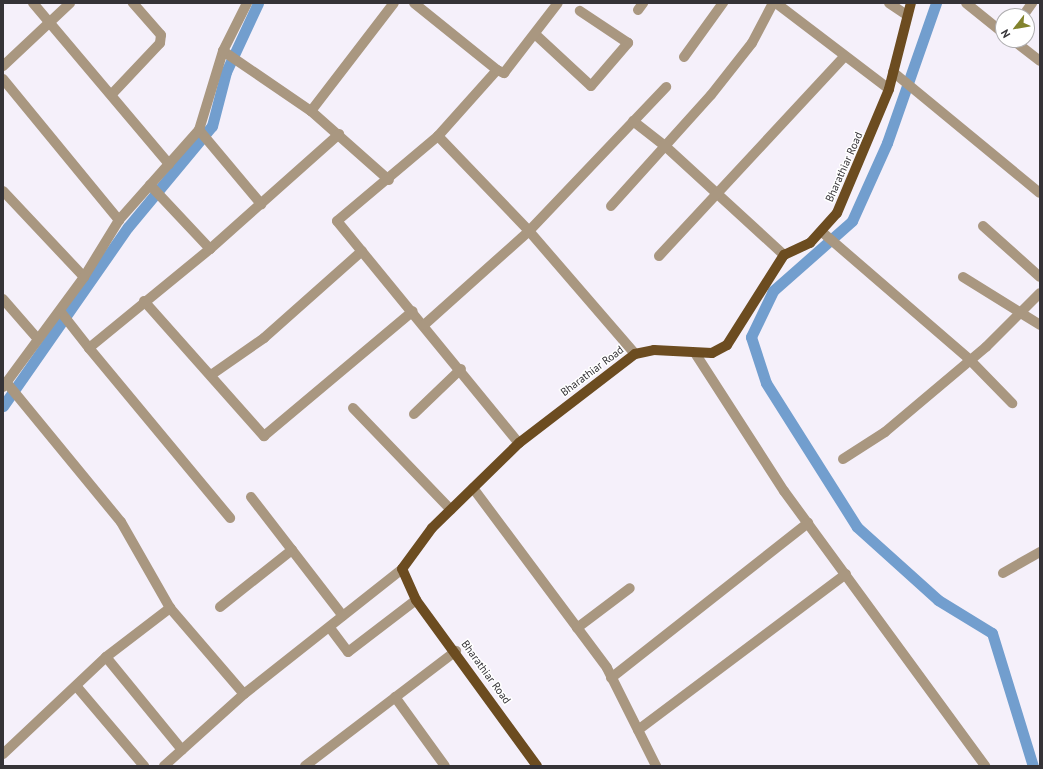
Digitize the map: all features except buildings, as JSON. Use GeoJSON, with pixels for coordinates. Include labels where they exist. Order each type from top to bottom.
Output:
{"type":"FeatureCollection","features":[{"type":"Feature","properties":{"kind":"main road","name":"Bharathiar Road"},"geometry":{"type":"LineString","coordinates":[[537,766],[456,651],[416,600],[402,569],[451,510],[520,442],[635,354],[654,350],[712,353],[727,344],[784,255],[823,233],[837,213],[889,89],[911,3]]}},
{"type":"Feature","properties":{"kind":"street"},"geometry":{"type":"LineString","coordinates":[[33,3],[112,94],[169,164]]}},
{"type":"Feature","properties":{"kind":"street"},"geometry":{"type":"LineString","coordinates":[[3,66],[70,3]]}},
{"type":"Feature","properties":{"kind":"street"},"geometry":{"type":"LineString","coordinates":[[112,94],[160,43],[161,36],[133,3]]}},
{"type":"Feature","properties":{"kind":"street"},"geometry":{"type":"LineString","coordinates":[[244,694],[170,608],[121,522],[23,403],[5,384],[84,277],[119,220],[199,130],[223,51],[248,3]]}},
{"type":"Feature","properties":{"kind":"street"},"geometry":{"type":"LineString","coordinates":[[311,111],[394,3]]}},
{"type":"Feature","properties":{"kind":"street"},"geometry":{"type":"LineString","coordinates":[[415,3],[497,70],[504,73],[536,35],[558,3]]}},
{"type":"Feature","properties":{"kind":"street"},"geometry":{"type":"LineString","coordinates":[[684,57],[723,3]]}},
{"type":"Feature","properties":{"kind":"street"},"geometry":{"type":"LineString","coordinates":[[611,206],[664,145],[711,95],[752,42],[773,3]]}},
{"type":"Feature","properties":{"kind":"street"},"geometry":{"type":"LineString","coordinates":[[776,3],[844,57],[889,89]]}},
{"type":"Feature","properties":{"kind":"street"},"geometry":{"type":"LineString","coordinates":[[889,3],[908,15]]}},
{"type":"Feature","properties":{"kind":"street"},"geometry":{"type":"LineString","coordinates":[[966,3],[995,27]]}},
{"type":"Feature","properties":{"kind":"street"},"geometry":{"type":"LineString","coordinates":[[536,35],[591,86],[628,43],[580,11]]}},
{"type":"Feature","properties":{"kind":"street"},"geometry":{"type":"LineString","coordinates":[[1023,48],[1040,61]]}},
{"type":"Feature","properties":{"kind":"street"},"geometry":{"type":"LineString","coordinates":[[223,51],[311,111],[339,134],[389,180]]}},
{"type":"Feature","properties":{"kind":"street"},"geometry":{"type":"LineString","coordinates":[[659,256],[844,57]]}},
{"type":"Feature","properties":{"kind":"street"},"geometry":{"type":"LineString","coordinates":[[497,70],[438,136],[389,180],[337,222],[413,311],[520,442]]}},
{"type":"Feature","properties":{"kind":"street"},"geometry":{"type":"LineString","coordinates":[[893,72],[1040,194]]}},
{"type":"Feature","properties":{"kind":"street"},"geometry":{"type":"LineString","coordinates":[[3,79],[119,220]]}},
{"type":"Feature","properties":{"kind":"street"},"geometry":{"type":"LineString","coordinates":[[424,325],[529,231],[666,87]]}},
{"type":"Feature","properties":{"kind":"street"},"geometry":{"type":"LineString","coordinates":[[633,121],[664,145],[784,255]]}},
{"type":"Feature","properties":{"kind":"street"},"geometry":{"type":"LineString","coordinates":[[199,130],[261,204]]}},
{"type":"Feature","properties":{"kind":"street"},"geometry":{"type":"LineString","coordinates":[[89,348],[144,301],[210,249],[339,134]]}},
{"type":"Feature","properties":{"kind":"street"},"geometry":{"type":"LineString","coordinates":[[438,136],[529,231],[635,354]]}},
{"type":"Feature","properties":{"kind":"street"},"geometry":{"type":"LineString","coordinates":[[151,185],[210,249]]}},
{"type":"Feature","properties":{"kind":"street"},"geometry":{"type":"LineString","coordinates":[[3,191],[84,277]]}},
{"type":"Feature","properties":{"kind":"street"},"geometry":{"type":"LineString","coordinates":[[983,226],[1040,277]]}},
{"type":"Feature","properties":{"kind":"street"},"geometry":{"type":"LineString","coordinates":[[823,233],[968,358],[1012,403]]}},
{"type":"Feature","properties":{"kind":"street"},"geometry":{"type":"LineString","coordinates":[[211,375],[264,338],[362,251]]}},
{"type":"Feature","properties":{"kind":"street"},"geometry":{"type":"LineString","coordinates":[[963,277],[1040,325]]}},
{"type":"Feature","properties":{"kind":"street"},"geometry":{"type":"LineString","coordinates":[[843,458],[885,432],[1020,313],[1040,293]]}},
{"type":"Feature","properties":{"kind":"street"},"geometry":{"type":"LineString","coordinates":[[3,298],[38,338]]}},
{"type":"Feature","properties":{"kind":"street"},"geometry":{"type":"LineString","coordinates":[[144,301],[264,436],[413,311]]}},
{"type":"Feature","properties":{"kind":"street"},"geometry":{"type":"LineString","coordinates":[[60,311],[230,518]]}},
{"type":"Feature","properties":{"kind":"street"},"geometry":{"type":"LineString","coordinates":[[695,353],[808,523],[985,766]]}},
{"type":"Feature","properties":{"kind":"street"},"geometry":{"type":"LineString","coordinates":[[414,414],[461,369]]}},
{"type":"Feature","properties":{"kind":"street"},"geometry":{"type":"LineString","coordinates":[[354,408],[451,510]]}},
{"type":"Feature","properties":{"kind":"street"},"geometry":{"type":"LineString","coordinates":[[473,488],[577,628],[611,678],[656,766]]}},
{"type":"Feature","properties":{"kind":"street"},"geometry":{"type":"LineString","coordinates":[[251,497],[343,616]]}},
{"type":"Feature","properties":{"kind":"street"},"geometry":{"type":"LineString","coordinates":[[611,678],[808,523]]}},
{"type":"Feature","properties":{"kind":"street"},"geometry":{"type":"LineString","coordinates":[[220,606],[292,550]]}},
{"type":"Feature","properties":{"kind":"street"},"geometry":{"type":"LineString","coordinates":[[1003,573],[1040,552]]}},
{"type":"Feature","properties":{"kind":"street"},"geometry":{"type":"LineString","coordinates":[[164,766],[244,694],[330,628],[402,569]]}},
{"type":"Feature","properties":{"kind":"street"},"geometry":{"type":"LineString","coordinates":[[638,730],[846,574]]}},
{"type":"Feature","properties":{"kind":"street"},"geometry":{"type":"LineString","coordinates":[[577,628],[630,588]]}},
{"type":"Feature","properties":{"kind":"street"},"geometry":{"type":"LineString","coordinates":[[330,628],[348,652],[416,600]]}},
{"type":"Feature","properties":{"kind":"street"},"geometry":{"type":"LineString","coordinates":[[3,754],[77,687],[106,657],[170,608]]}},
{"type":"Feature","properties":{"kind":"street"},"geometry":{"type":"LineString","coordinates":[[305,766],[456,651]]}},
{"type":"Feature","properties":{"kind":"street"},"geometry":{"type":"LineString","coordinates":[[106,657],[182,750]]}},
{"type":"Feature","properties":{"kind":"street"},"geometry":{"type":"LineString","coordinates":[[77,687],[144,766]]}},
{"type":"Feature","properties":{"kind":"street"},"geometry":{"type":"LineString","coordinates":[[395,697],[445,766]]}},
{"type":"Feature","properties":{"kind":"waterway"},"geometry":{"type":"LineString","coordinates":[[3,406],[128,227],[212,126],[226,72],[258,3]]}},
{"type":"Feature","properties":{"kind":"waterway"},"geometry":{"type":"LineString","coordinates":[[936,3],[887,143],[852,221],[773,291],[751,337],[766,383],[857,527],[938,600],[992,633],[1033,766]]}}]}
